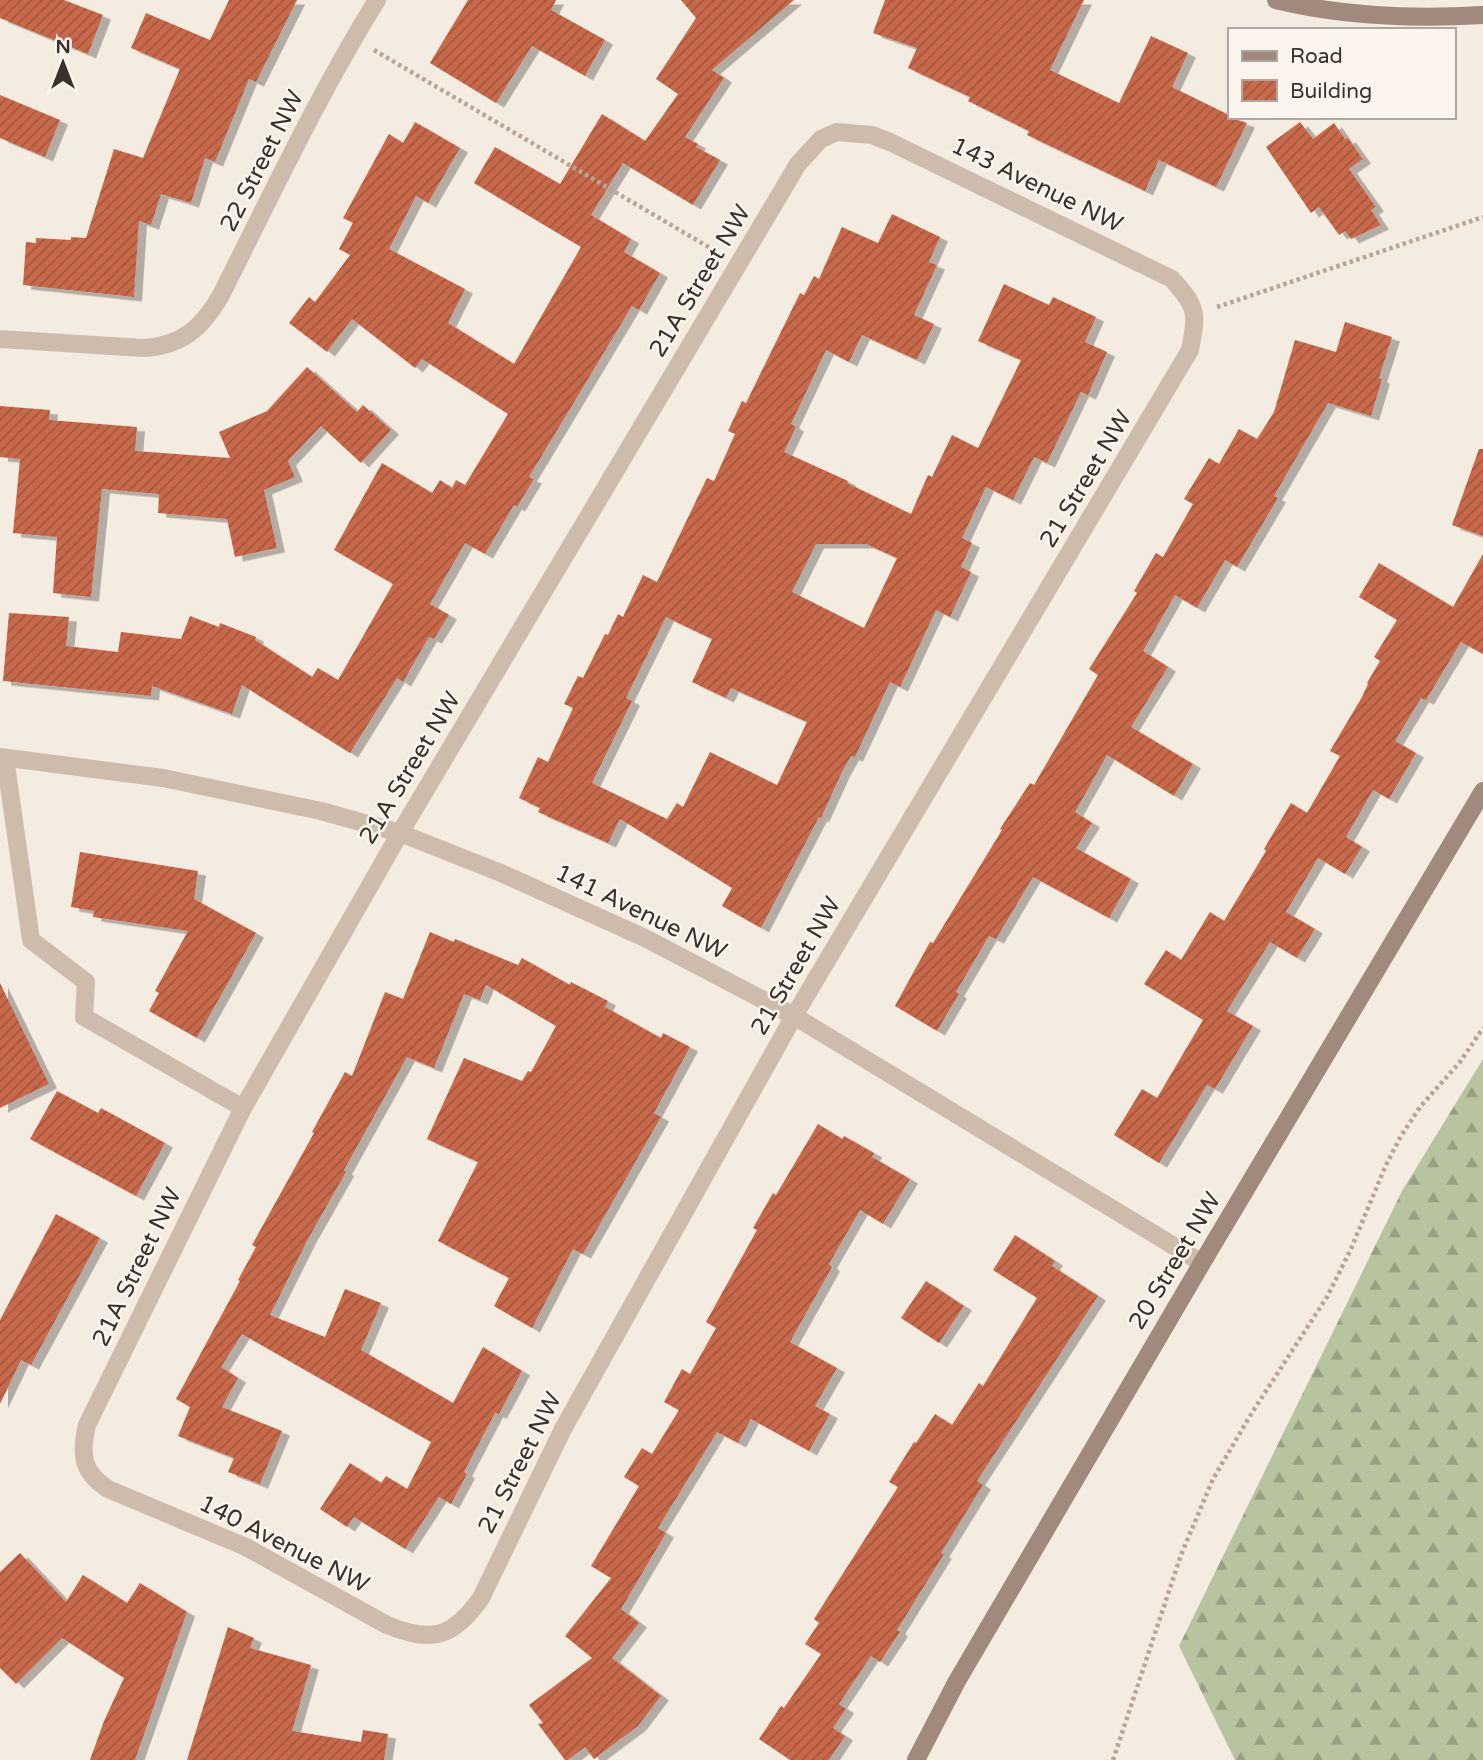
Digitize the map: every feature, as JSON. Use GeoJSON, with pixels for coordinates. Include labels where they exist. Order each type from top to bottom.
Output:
{"type":"FeatureCollection","features":[{"type":"Feature","properties":{"kind":"street","name":"22 Street NW"},"geometry":{"type":"LineString","coordinates":[[0,339],[143,348],[164,347],[184,338],[212,311],[353,38],[377,0]]}},
{"type":"Feature","properties":{"kind":"street"},"geometry":{"type":"LineString","coordinates":[[1276,0],[1362,15],[1426,18],[1483,15]]}},
{"type":"Feature","properties":{"kind":"street","name":"21A Street NW"},"geometry":{"type":"LineString","coordinates":[[84,1463],[83,1442],[96,1404],[243,1108],[400,833],[798,164],[821,139],[837,132]]}},
{"type":"Feature","properties":{"kind":"street","name":"143 Avenue NW"},"geometry":{"type":"LineString","coordinates":[[837,132],[872,135],[890,142],[1155,269],[1172,279],[1187,295],[1196,314]]}},
{"type":"Feature","properties":{"kind":"street","name":"21 Street NW"},"geometry":{"type":"LineString","coordinates":[[433,1636],[451,1629],[469,1615],[481,1598],[563,1429],[794,1016],[1181,368],[1190,351],[1196,314]]}},
{"type":"Feature","properties":{"kind":"street"},"geometry":{"type":"LineString","coordinates":[[3,758],[31,940],[86,982],[84,1017],[243,1108]]}},
{"type":"Feature","properties":{"kind":"street","name":"141 Avenue NW"},"geometry":{"type":"LineString","coordinates":[[3,758],[163,778],[321,811],[400,833],[501,873],[645,938],[794,1016],[1202,1263]]}},
{"type":"Feature","properties":{"kind":"street","name":"20 Street NW"},"geometry":{"type":"LineString","coordinates":[[916,1760],[957,1681],[1483,791]]}},
{"type":"Feature","properties":{"kind":"street","name":"140 Avenue NW"},"geometry":{"type":"LineString","coordinates":[[84,1463],[96,1481],[108,1489],[246,1547],[387,1625],[407,1633],[433,1636]]}},
{"type":"Feature","properties":{"kind":"path"},"geometry":{"type":"LineString","coordinates":[[353,38],[739,264]]}},
{"type":"Feature","properties":{"kind":"path"},"geometry":{"type":"LineString","coordinates":[[1196,314],[1483,218]]}},
{"type":"Feature","properties":{"kind":"path"},"geometry":{"type":"LineString","coordinates":[[1114,1760],[1181,1555],[1213,1479],[1326,1297],[1351,1249],[1401,1136],[1420,1107],[1460,1062],[1483,1028]]}},
{"type":"Feature","properties":{"kind":"green space"},"geometry":{"type":"Polygon","coordinates":[[[1483,1059],[1483,1760],[1235,1760],[1179,1646],[1402,1191],[1483,1059]]]}},
{"type":"Feature","properties":{"kind":"building"},"geometry":{"type":"Polygon","coordinates":[[[0,0],[64,0],[103,15],[88,54],[0,18],[0,0]]]}},
{"type":"Feature","properties":{"kind":"building"},"geometry":{"type":"Polygon","coordinates":[[[229,0],[297,0],[256,82],[249,79],[215,162],[205,158],[191,203],[161,194],[151,225],[139,221],[134,297],[23,285],[26,242],[36,243],[36,238],[86,238],[114,149],[143,158],[180,69],[131,48],[146,13],[210,40],[229,0]]]}},
{"type":"Feature","properties":{"kind":"building"},"geometry":{"type":"Polygon","coordinates":[[[468,0],[556,0],[551,10],[605,40],[585,76],[532,46],[496,103],[430,63],[468,0]]]}},
{"type":"Feature","properties":{"kind":"building"},"geometry":{"type":"Polygon","coordinates":[[[681,0],[794,0],[712,70],[724,78],[685,137],[698,144],[696,147],[720,160],[693,205],[623,163],[591,215],[631,239],[624,252],[660,273],[639,310],[632,306],[529,477],[534,479],[517,507],[514,505],[485,554],[465,543],[430,604],[449,615],[434,639],[429,637],[403,682],[397,678],[350,753],[242,685],[232,714],[152,686],[151,696],[3,681],[9,613],[69,617],[66,646],[118,652],[121,632],[181,639],[190,616],[219,627],[220,623],[256,637],[255,640],[312,677],[318,668],[338,680],[393,584],[334,550],[382,463],[432,493],[440,480],[452,488],[456,480],[465,485],[508,414],[422,359],[415,368],[352,319],[327,352],[289,323],[309,297],[315,302],[350,255],[339,249],[353,223],[343,218],[389,134],[403,143],[415,122],[460,148],[428,203],[416,196],[389,249],[465,289],[448,323],[514,364],[581,247],[474,183],[495,147],[560,184],[602,114],[645,141],[678,94],[656,79],[696,18],[681,0]]]}},
{"type":"Feature","properties":{"kind":"building"},"geometry":{"type":"Polygon","coordinates":[[[885,0],[1084,0],[1050,70],[1119,103],[1151,36],[1188,53],[1172,87],[1228,115],[1228,119],[1247,123],[1216,187],[1159,160],[1145,191],[1027,135],[1029,131],[968,101],[970,97],[908,68],[917,48],[873,33],[885,0]]]}},
{"type":"Feature","properties":{"kind":"building"},"geometry":{"type":"Polygon","coordinates":[[[0,95],[60,120],[45,157],[0,138],[0,95]]]}},
{"type":"Feature","properties":{"kind":"building"},"geometry":{"type":"Polygon","coordinates":[[[1300,122],[1313,139],[1334,123],[1345,139],[1348,138],[1363,159],[1349,169],[1376,207],[1371,210],[1381,225],[1351,239],[1345,231],[1339,235],[1319,207],[1311,213],[1266,147],[1300,122]]]}},
{"type":"Feature","properties":{"kind":"building"},"geometry":{"type":"Polygon","coordinates":[[[892,214],[940,237],[929,262],[937,265],[914,315],[934,324],[917,360],[862,335],[849,362],[826,350],[791,424],[796,427],[784,452],[911,514],[928,475],[932,477],[952,435],[978,448],[1021,360],[978,341],[1004,284],[1049,305],[1053,297],[1096,317],[1085,342],[1107,352],[1088,395],[1081,392],[1047,463],[1034,457],[1013,500],[986,487],[962,538],[972,543],[961,567],[971,572],[950,617],[936,610],[900,687],[890,682],[855,757],[851,756],[842,772],[821,818],[819,817],[761,928],[722,906],[732,888],[620,819],[608,843],[538,812],[540,808],[519,798],[538,757],[548,762],[573,708],[564,704],[578,676],[583,678],[618,614],[623,617],[643,575],[657,582],[707,478],[714,481],[735,434],[728,431],[742,401],[746,403],[800,293],[804,295],[814,276],[819,279],[842,227],[878,243],[892,214]],[[816,544],[792,592],[864,628],[897,558],[866,544],[816,544]],[[666,617],[626,698],[632,701],[592,783],[667,819],[677,803],[683,807],[710,752],[777,785],[807,722],[731,688],[726,698],[692,682],[712,639],[666,617]]]}},
{"type":"Feature","properties":{"kind":"building"},"geometry":{"type":"Polygon","coordinates":[[[1345,322],[1392,337],[1371,416],[1328,403],[1274,496],[1278,498],[1237,567],[1225,560],[1197,608],[1175,595],[1143,651],[1168,667],[1131,727],[1193,764],[1174,796],[1107,755],[1075,812],[1092,823],[1076,848],[1131,879],[1109,918],[1033,877],[996,939],[989,936],[937,1031],[895,1006],[930,942],[933,943],[1030,783],[1034,785],[1098,675],[1089,669],[1137,593],[1134,591],[1156,553],[1163,557],[1193,504],[1184,499],[1209,458],[1219,464],[1239,429],[1257,439],[1274,412],[1295,340],[1336,352],[1345,322]]]}},
{"type":"Feature","properties":{"kind":"building"},"geometry":{"type":"Polygon","coordinates":[[[307,367],[357,412],[363,405],[391,430],[361,463],[321,426],[288,461],[295,477],[264,490],[277,548],[235,557],[227,519],[158,513],[159,494],[102,489],[91,597],[53,593],[57,537],[13,533],[20,459],[0,457],[0,406],[50,410],[49,420],[137,427],[135,451],[230,458],[219,432],[267,411],[307,367]]]}},
{"type":"Feature","properties":{"kind":"building"},"geometry":{"type":"Polygon","coordinates":[[[1479,449],[1483,449],[1483,536],[1452,525],[1479,449]]]}},
{"type":"Feature","properties":{"kind":"building"},"geometry":{"type":"Polygon","coordinates":[[[1483,554],[1483,654],[1461,642],[1426,700],[1421,698],[1395,741],[1416,753],[1389,799],[1373,790],[1346,837],[1362,847],[1345,874],[1318,858],[1286,912],[1315,929],[1297,958],[1270,942],[1227,1011],[1253,1026],[1215,1089],[1207,1085],[1159,1163],[1114,1135],[1142,1089],[1157,1098],[1203,1020],[1144,984],[1166,950],[1181,960],[1210,912],[1224,921],[1291,803],[1307,813],[1340,756],[1330,751],[1362,697],[1380,661],[1374,657],[1397,620],[1359,597],[1379,563],[1453,607],[1483,554]]]}},
{"type":"Feature","properties":{"kind":"building"},"geometry":{"type":"Polygon","coordinates":[[[80,852],[198,871],[194,899],[256,933],[197,1038],[149,1011],[159,993],[155,991],[188,931],[93,917],[94,911],[71,907],[80,852]]]}},
{"type":"Feature","properties":{"kind":"building"},"geometry":{"type":"Polygon","coordinates":[[[430,932],[454,942],[455,939],[518,965],[522,958],[570,985],[571,982],[608,1001],[605,1007],[661,1038],[663,1033],[690,1047],[654,1113],[661,1117],[583,1254],[573,1249],[532,1328],[494,1306],[509,1278],[438,1241],[478,1162],[427,1139],[464,1058],[522,1081],[528,1071],[531,1072],[556,1026],[486,985],[480,1000],[464,994],[434,1068],[407,1057],[344,1170],[346,1172],[308,1239],[270,1315],[325,1337],[345,1289],[381,1303],[361,1350],[453,1403],[483,1347],[522,1371],[499,1414],[495,1413],[464,1472],[467,1474],[451,1504],[439,1497],[405,1549],[354,1517],[347,1527],[320,1509],[350,1463],[381,1483],[386,1476],[407,1489],[431,1442],[242,1334],[221,1367],[238,1378],[222,1407],[282,1431],[260,1484],[228,1472],[234,1458],[178,1436],[190,1407],[176,1399],[240,1281],[238,1280],[256,1247],[252,1245],[314,1133],[312,1132],[345,1072],[352,1076],[385,992],[403,999],[430,932]]]}},
{"type":"Feature","properties":{"kind":"building"},"geometry":{"type":"Polygon","coordinates":[[[0,983],[49,1084],[0,1108],[0,983]]]}},
{"type":"Feature","properties":{"kind":"building"},"geometry":{"type":"Polygon","coordinates":[[[57,1091],[98,1113],[101,1108],[165,1143],[136,1196],[30,1139],[57,1091]]]}},
{"type":"Feature","properties":{"kind":"building"},"geometry":{"type":"Polygon","coordinates":[[[818,1124],[842,1139],[844,1136],[874,1153],[872,1157],[910,1179],[883,1224],[860,1210],[790,1342],[837,1368],[815,1406],[830,1414],[809,1451],[751,1419],[738,1443],[717,1432],[658,1528],[666,1533],[621,1609],[639,1623],[612,1658],[661,1696],[638,1726],[594,1759],[585,1747],[565,1760],[538,1724],[543,1723],[529,1705],[592,1658],[565,1636],[611,1578],[591,1566],[639,1486],[624,1477],[642,1448],[652,1454],[679,1410],[664,1402],[682,1369],[690,1374],[716,1328],[706,1322],[757,1230],[753,1228],[818,1124]]]}},
{"type":"Feature","properties":{"kind":"building"},"geometry":{"type":"Polygon","coordinates":[[[56,1214],[100,1238],[31,1365],[21,1360],[0,1404],[0,1320],[56,1214]]]}},
{"type":"Feature","properties":{"kind":"building"},"geometry":{"type":"Polygon","coordinates":[[[1015,1235],[1055,1261],[1052,1266],[1098,1296],[977,1481],[983,1485],[897,1630],[900,1632],[880,1662],[871,1656],[839,1704],[846,1709],[833,1728],[845,1736],[829,1760],[790,1760],[759,1739],[821,1654],[805,1644],[819,1623],[814,1619],[898,1487],[889,1482],[914,1442],[916,1443],[935,1414],[952,1425],[979,1383],[983,1386],[1037,1298],[993,1270],[1015,1235]]]}},
{"type":"Feature","properties":{"kind":"building"},"geometry":{"type":"Polygon","coordinates":[[[926,1281],[964,1306],[939,1343],[901,1318],[926,1281]]]}},
{"type":"Feature","properties":{"kind":"building"},"geometry":{"type":"Polygon","coordinates":[[[20,1553],[66,1602],[83,1575],[127,1603],[140,1583],[187,1612],[135,1760],[90,1760],[124,1678],[62,1638],[16,1684],[0,1668],[0,1572],[20,1553]]]}},
{"type":"Feature","properties":{"kind":"building"},"geometry":{"type":"Polygon","coordinates":[[[228,1627],[254,1638],[250,1648],[311,1665],[292,1731],[361,1742],[363,1730],[388,1734],[384,1760],[187,1760],[228,1627]]]}}]}
